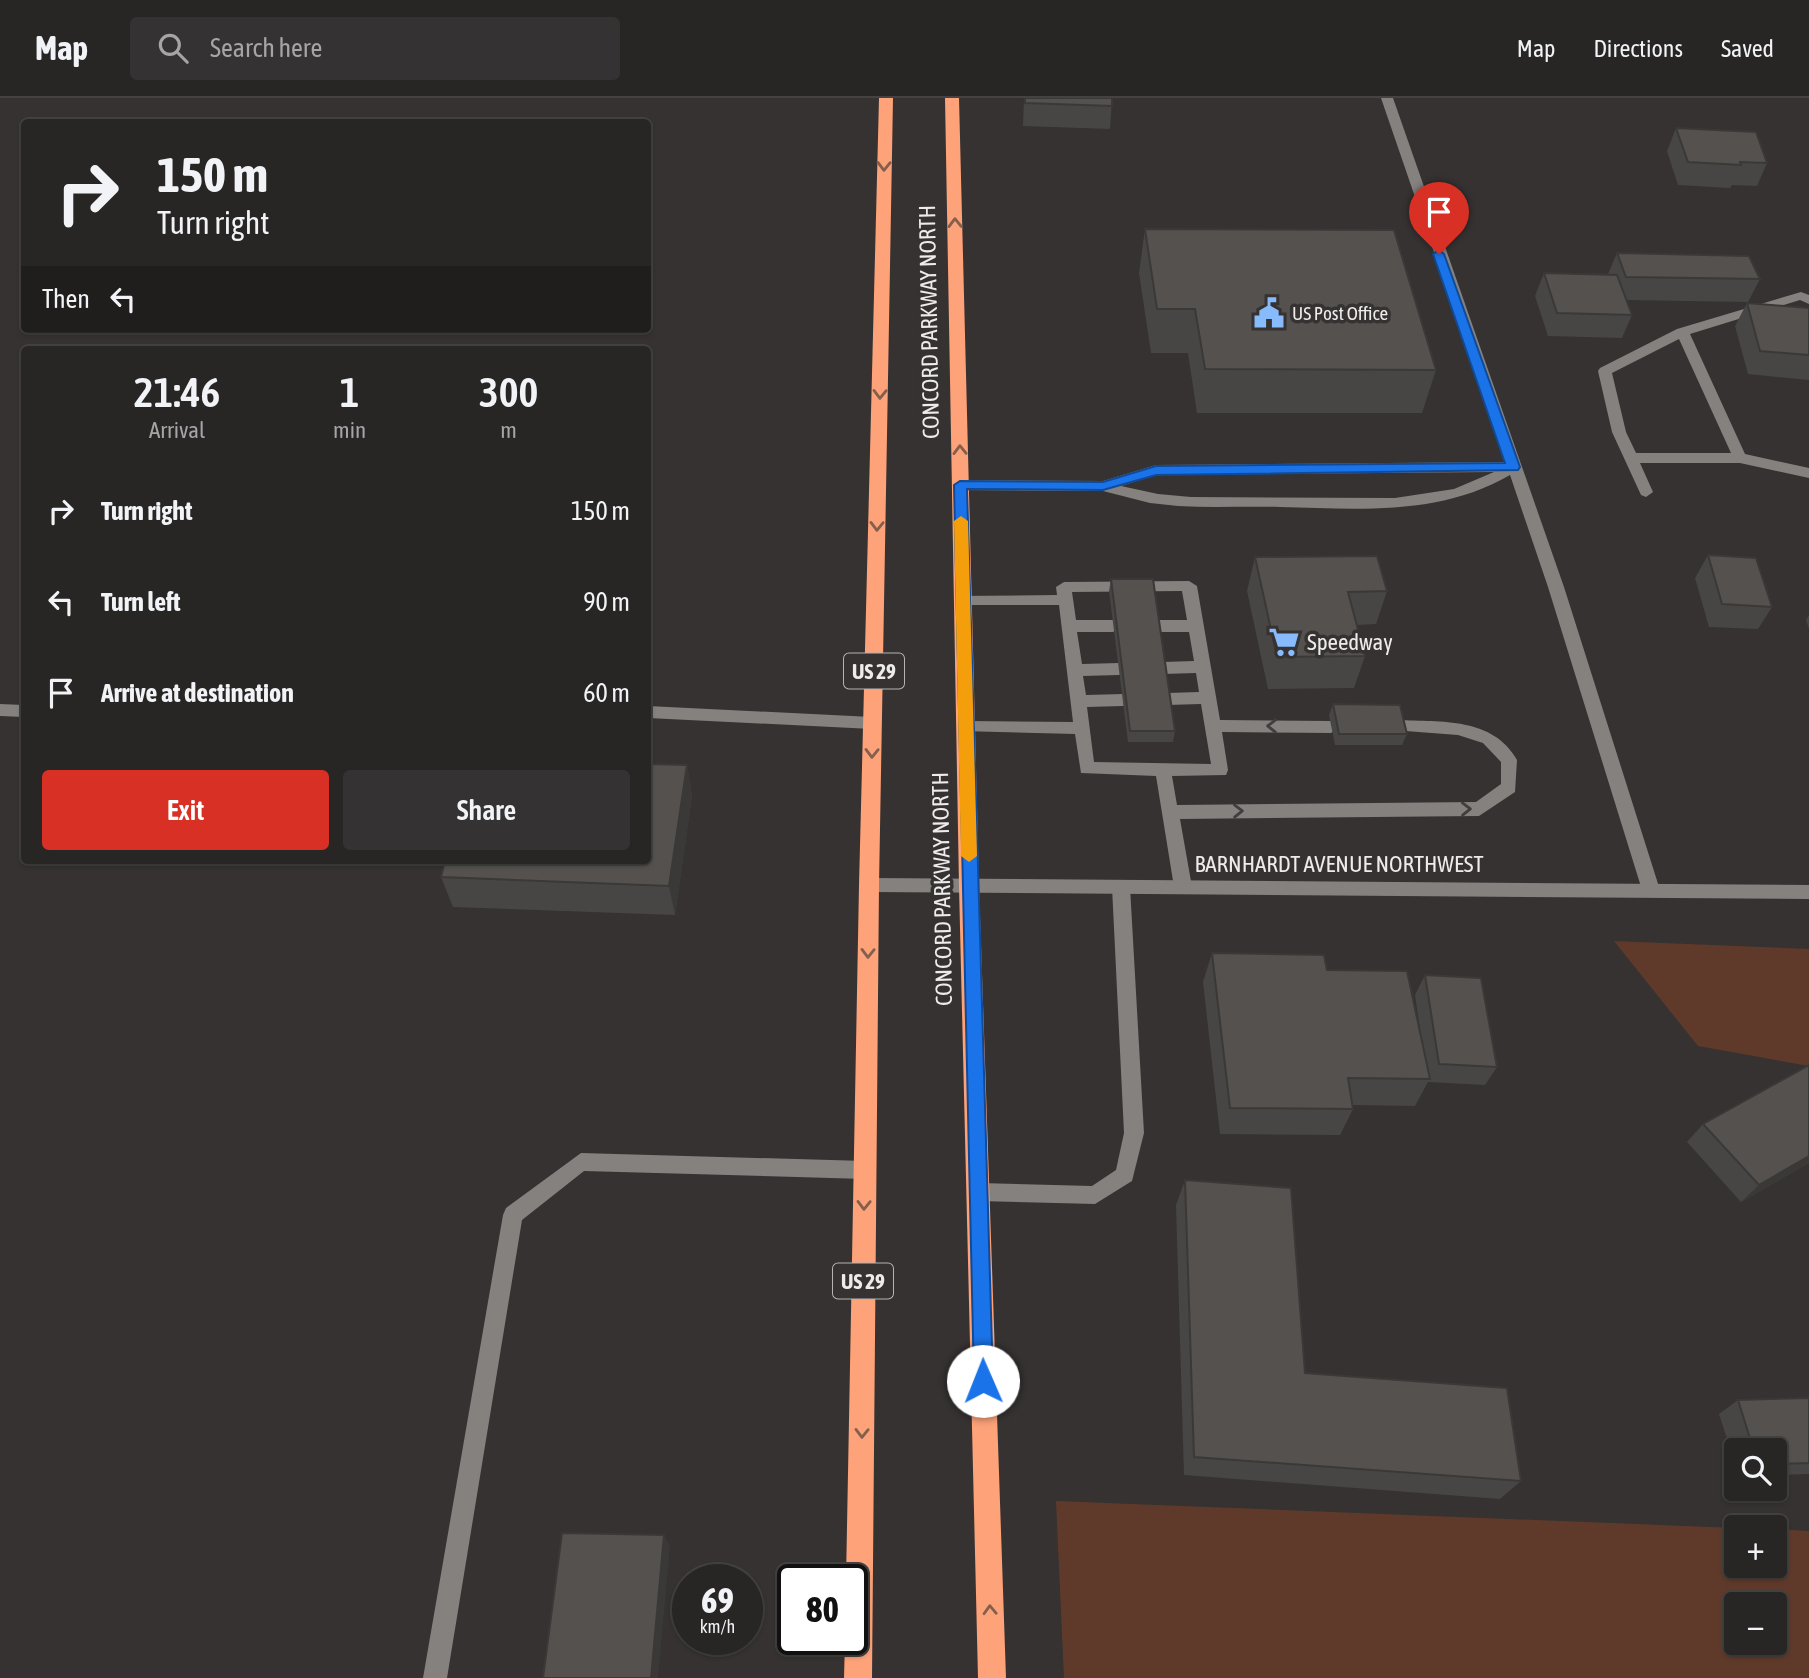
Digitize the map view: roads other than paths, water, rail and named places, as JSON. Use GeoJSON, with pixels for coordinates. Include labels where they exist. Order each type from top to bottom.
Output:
{"type":"FeatureCollection","features":[{"type":"Feature","properties":{"kind":"highway","name":"CONCORD PARKWAY NORTH"},"geometry":{"type":"LineString","coordinates":[[858,1678],[869,885],[886,98]]}},
{"type":"Feature","properties":{"kind":"highway","name":"CONCORD PARKWAY NORTH"},"geometry":{"type":"LineString","coordinates":[[952,98],[992,1678]]}},
{"type":"Feature","properties":{"kind":"street"},"geometry":{"type":"LineString","coordinates":[[1387,98],[1556,587],[1651,890]]}},
{"type":"Feature","properties":{"kind":"street"},"geometry":{"type":"LineString","coordinates":[[1646,492],[1619,432],[1605,371],[1682,332],[1801,296],[1809,300]]}},
{"type":"Feature","properties":{"kind":"street"},"geometry":{"type":"LineString","coordinates":[[1682,332],[1740,458]]}},
{"type":"Feature","properties":{"kind":"street"},"geometry":{"type":"LineString","coordinates":[[1630,458],[1740,458],[1809,473]]}},
{"type":"Feature","properties":{"kind":"street"},"geometry":{"type":"LineString","coordinates":[[1103,486],[1156,470],[1513,467]]}},
{"type":"Feature","properties":{"kind":"street"},"geometry":{"type":"LineString","coordinates":[[960,485],[1103,486],[1165,500],[1386,503],[1430,499],[1463,491],[1495,480],[1513,467]]}},
{"type":"Feature","properties":{"kind":"street"},"geometry":{"type":"LineString","coordinates":[[1189,586],[1220,770],[1087,768],[1065,600],[1064,587],[1189,586]]}},
{"type":"Feature","properties":{"kind":"street"},"geometry":{"type":"LineString","coordinates":[[963,600],[1065,600]]}},
{"type":"Feature","properties":{"kind":"street"},"geometry":{"type":"LineString","coordinates":[[1069,626],[1113,626]]}},
{"type":"Feature","properties":{"kind":"street"},"geometry":{"type":"LineString","coordinates":[[1157,626],[1195,626]]}},
{"type":"Feature","properties":{"kind":"street"},"geometry":{"type":"LineString","coordinates":[[1163,668],[1202,667]]}},
{"type":"Feature","properties":{"kind":"street"},"geometry":{"type":"LineString","coordinates":[[1075,670],[1119,669]]}},
{"type":"Feature","properties":{"kind":"street"},"geometry":{"type":"LineString","coordinates":[[1167,699],[1208,698]]}},
{"type":"Feature","properties":{"kind":"street"},"geometry":{"type":"LineString","coordinates":[[1079,701],[1123,700]]}},
{"type":"Feature","properties":{"kind":"street"},"geometry":{"type":"LineString","coordinates":[[0,710],[21,711]]}},
{"type":"Feature","properties":{"kind":"street"},"geometry":{"type":"LineString","coordinates":[[651,712],[872,723]]}},
{"type":"Feature","properties":{"kind":"street"},"geometry":{"type":"LineString","coordinates":[[1212,726],[1331,727]]}},
{"type":"Feature","properties":{"kind":"street"},"geometry":{"type":"LineString","coordinates":[[1170,812],[1479,808],[1509,788],[1510,760],[1489,738],[1458,729],[1398,726]]}},
{"type":"Feature","properties":{"kind":"street"},"geometry":{"type":"LineString","coordinates":[[966,727],[1082,728]]}},
{"type":"Feature","properties":{"kind":"street"},"geometry":{"type":"LineString","coordinates":[[1163,770],[1183,887]]}},
{"type":"Feature","properties":{"kind":"street","name":"BARNHARDT AVENUE NORTHWEST"},"geometry":{"type":"LineString","coordinates":[[869,885],[1809,892]]}},
{"type":"Feature","properties":{"kind":"street"},"geometry":{"type":"LineString","coordinates":[[978,1192],[1096,1195],[1125,1175],[1134,1133],[1121,887]]}},
{"type":"Feature","properties":{"kind":"street"},"geometry":{"type":"LineString","coordinates":[[435,1678],[513,1215],[581,1162],[865,1170]]}},
{"type":"Feature","properties":{"kind":"place","name":"US Post Office"},"geometry":{"type":"Point","coordinates":[1269,313]}},
{"type":"Feature","properties":{"kind":"place","name":"Speedway"},"geometry":{"type":"Point","coordinates":[1284,642]}}]}
